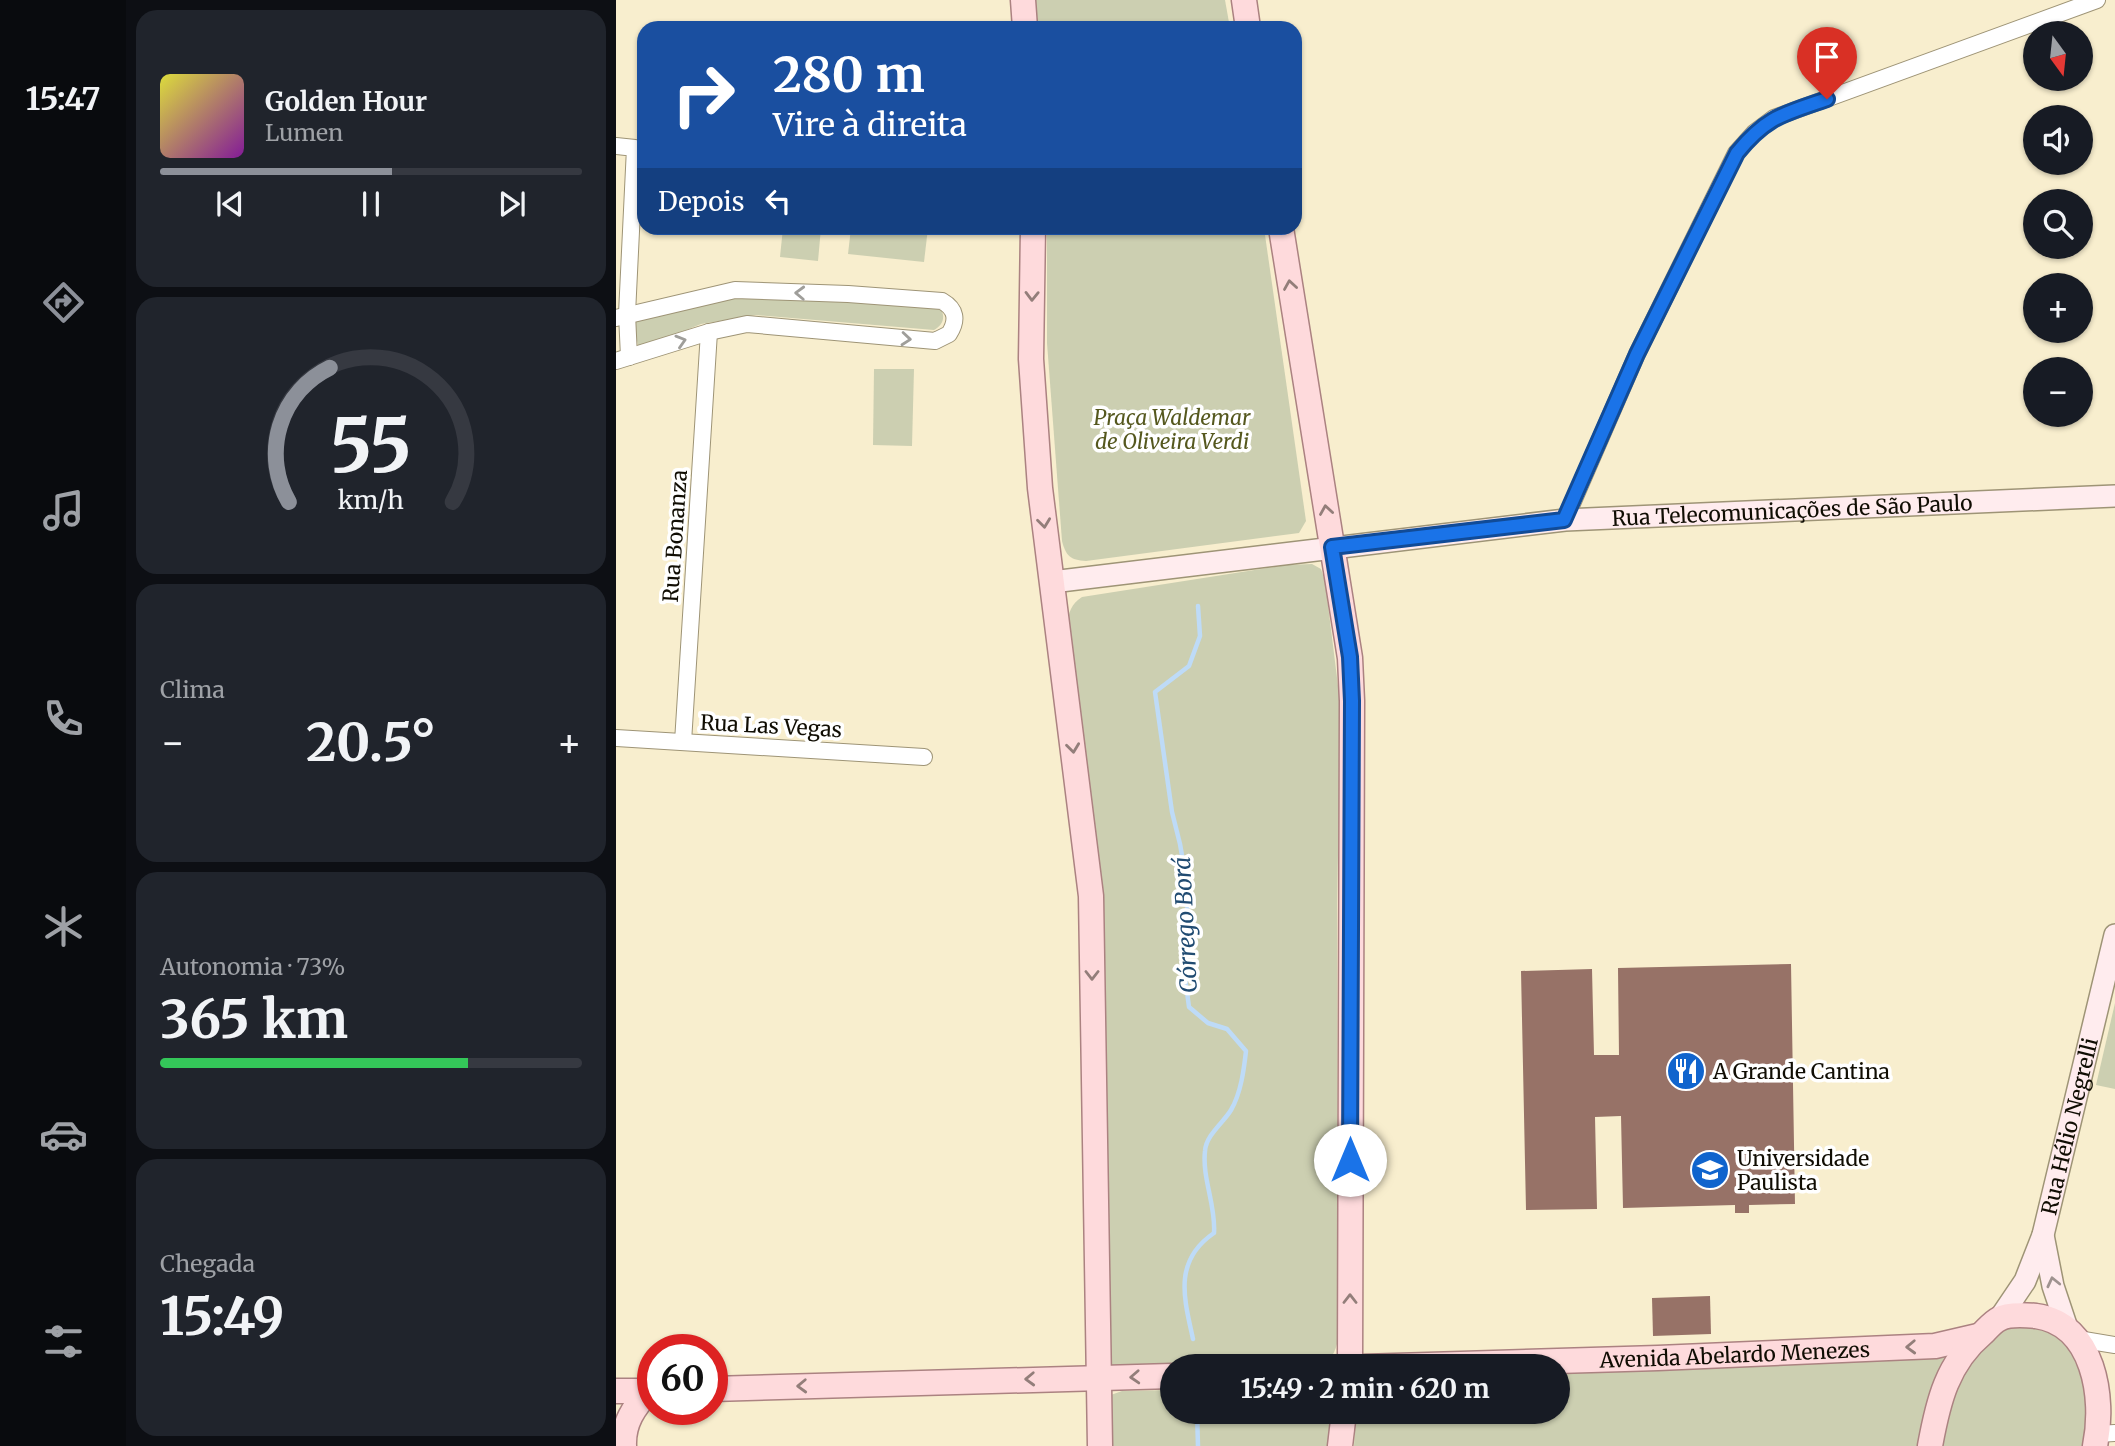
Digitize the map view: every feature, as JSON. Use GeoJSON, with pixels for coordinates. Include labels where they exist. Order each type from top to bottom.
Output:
{"type":"FeatureCollection","features":[{"type":"Feature","properties":{"kind":"main road"},"geometry":{"type":"LineString","coordinates":[[1023,0],[1024,21]]}},
{"type":"Feature","properties":{"kind":"main road"},"geometry":{"type":"LineString","coordinates":[[1244,0],[1247,21]]}},
{"type":"Feature","properties":{"kind":"main road"},"geometry":{"type":"LineString","coordinates":[[1032,235],[1031,359],[1040,488],[1091,896],[1100,1446]]}},
{"type":"Feature","properties":{"kind":"main road"},"geometry":{"type":"LineString","coordinates":[[1282,235],[1350,657],[1350,1354]]}},
{"type":"Feature","properties":{"kind":"main road"},"geometry":{"type":"LineString","coordinates":[[1930,1446],[1938,1403],[1956,1361],[1978,1336],[2000,1318],[2028,1315],[2047,1317],[2072,1334],[2094,1376],[2102,1440]]}},
{"type":"Feature","properties":{"kind":"main road","name":"Avenida Abelardo Menezes"},"geometry":{"type":"LineString","coordinates":[[1570,1361],[1935,1346],[1978,1336]]}},
{"type":"Feature","properties":{"kind":"main road"},"geometry":{"type":"LineString","coordinates":[[728,1389],[1160,1376]]}},
{"type":"Feature","properties":{"kind":"main road"},"geometry":{"type":"LineString","coordinates":[[616,1391],[637,1391]]}},
{"type":"Feature","properties":{"kind":"main road"},"geometry":{"type":"LineString","coordinates":[[624,1446],[627,1423],[637,1404]]}},
{"type":"Feature","properties":{"kind":"main road"},"geometry":{"type":"LineString","coordinates":[[1340,1446],[1343,1424]]}},
{"type":"Feature","properties":{"kind":"street"},"geometry":{"type":"LineString","coordinates":[[1564,520],[1637,354],[1737,153],[1754,133],[1774,118],[2097,0]]}},
{"type":"Feature","properties":{"kind":"street"},"geometry":{"type":"LineString","coordinates":[[616,146],[635,148],[622,316],[623,359],[709,332],[747,324],[935,341],[950,334],[955,317],[954,310],[942,301],[736,290],[622,316]]}},
{"type":"Feature","properties":{"kind":"street","name":"Rua Bonanza"},"geometry":{"type":"LineString","coordinates":[[682,742],[709,332]]}},
{"type":"Feature","properties":{"kind":"street","name":"Rua Telecomunicações de São Paulo"},"geometry":{"type":"LineString","coordinates":[[1052,583],[1564,520],[2115,496]]}},
{"type":"Feature","properties":{"kind":"street","name":"Rua Las Vegas"},"geometry":{"type":"LineString","coordinates":[[616,738],[924,757]]}},
{"type":"Feature","properties":{"kind":"street","name":"Rua Hélio Negrelli"},"geometry":{"type":"LineString","coordinates":[[2000,1318],[2025,1281],[2043,1235],[2115,935]]}},
{"type":"Feature","properties":{"kind":"street","name":"Rua Hélio Negrelli"},"geometry":{"type":"LineString","coordinates":[[2043,1235],[2053,1286],[2072,1334]]}},
{"type":"Feature","properties":{"kind":"street"},"geometry":{"type":"LineString","coordinates":[[2072,1334],[2106,1346],[2115,1345]]}},
{"type":"Feature","properties":{"kind":"green space"},"geometry":{"type":"Polygon","coordinates":[[[1034,0],[1225,0],[1229,21],[1036,21],[1034,0]]]}},
{"type":"Feature","properties":{"kind":"green space"},"geometry":{"type":"Polygon","coordinates":[[[782,235],[820,235],[818,261],[780,257],[782,235]]]}},
{"type":"Feature","properties":{"kind":"green space"},"geometry":{"type":"Polygon","coordinates":[[[850,235],[927,235],[924,262],[848,254],[850,235]]]}},
{"type":"Feature","properties":{"kind":"green space","name":"Praça Waldemar de Oliveira Verdi"},"geometry":{"type":"Polygon","coordinates":[[[1047,235],[1265,235],[1306,521],[1299,533],[1086,561],[1072,558],[1067,554],[1062,541],[1047,343],[1047,235]]]}},
{"type":"Feature","properties":{"kind":"green space"},"geometry":{"type":"Polygon","coordinates":[[[737,297],[939,306],[943,320],[934,330],[756,315],[701,324],[639,349],[632,319],[737,297]]]}},
{"type":"Feature","properties":{"kind":"green space"},"geometry":{"type":"Polygon","coordinates":[[[874,369],[914,369],[912,446],[873,445],[874,369]]]}},
{"type":"Feature","properties":{"kind":"green space"},"geometry":{"type":"Polygon","coordinates":[[[1312,564],[1321,569],[1325,581],[1341,710],[1337,904],[1338,1340],[1333,1354],[1160,1354],[1160,1367],[1113,1368],[1106,1363],[1067,624],[1073,605],[1082,597],[1287,565],[1312,564]]]}},
{"type":"Feature","properties":{"kind":"green space"},"geometry":{"type":"Polygon","coordinates":[[[2115,1003],[2115,1089],[2096,1085],[2115,1003]]]}},
{"type":"Feature","properties":{"kind":"green space"},"geometry":{"type":"Polygon","coordinates":[[[2047,1324],[2072,1343],[2085,1368],[2090,1446],[1942,1446],[1945,1426],[1962,1372],[2002,1328],[2047,1324]]]}},
{"type":"Feature","properties":{"kind":"green space"},"geometry":{"type":"Polygon","coordinates":[[[1954,1352],[1926,1446],[1354,1446],[1355,1424],[1570,1424],[1570,1369],[1954,1352]]]}},
{"type":"Feature","properties":{"kind":"green space"},"geometry":{"type":"Polygon","coordinates":[[[1160,1390],[1160,1424],[1332,1424],[1329,1446],[1106,1446],[1108,1396],[1122,1391],[1160,1390]]]}},
{"type":"Feature","properties":{"kind":"building"},"geometry":{"type":"Polygon","coordinates":[[[1791,964],[1795,1204],[1749,1205],[1749,1213],[1735,1213],[1735,1205],[1623,1208],[1621,1116],[1595,1117],[1597,1209],[1526,1210],[1521,971],[1592,969],[1594,1055],[1619,1055],[1618,968],[1791,964]]]}},
{"type":"Feature","properties":{"kind":"building"},"geometry":{"type":"Polygon","coordinates":[[[1710,1296],[1711,1334],[1653,1336],[1652,1298],[1710,1296]]]}},
{"type":"Feature","properties":{"kind":"waterway","name":"Córrego Borá"},"geometry":{"type":"LineString","coordinates":[[1193,1339],[1185,1295],[1187,1268],[1201,1244],[1214,1233],[1205,1172],[1206,1145],[1228,1115],[1237,1096],[1246,1051],[1227,1029],[1208,1023],[1189,1007],[1185,977],[1188,890],[1172,812],[1155,692],[1189,666],[1200,636],[1198,606]]}},
{"type":"Feature","properties":{"kind":"waterway","name":"Córrego Borá"},"geometry":{"type":"LineString","coordinates":[[1197,1424],[1198,1446]]}},
{"type":"Feature","properties":{"kind":"place","name":"A Grande Cantina"},"geometry":{"type":"Point","coordinates":[1686,1071]}},
{"type":"Feature","properties":{"kind":"place","name":"Universidade Paulista"},"geometry":{"type":"Point","coordinates":[1710,1170]}},
{"type":"Feature","properties":{"kind":"route"},"geometry":{"type":"LineString","coordinates":[[1350,1160],[1352,701],[1350,657],[1332,547],[1564,520],[1637,354],[1737,153],[1754,133],[1774,118],[1827,99]]}}]}
